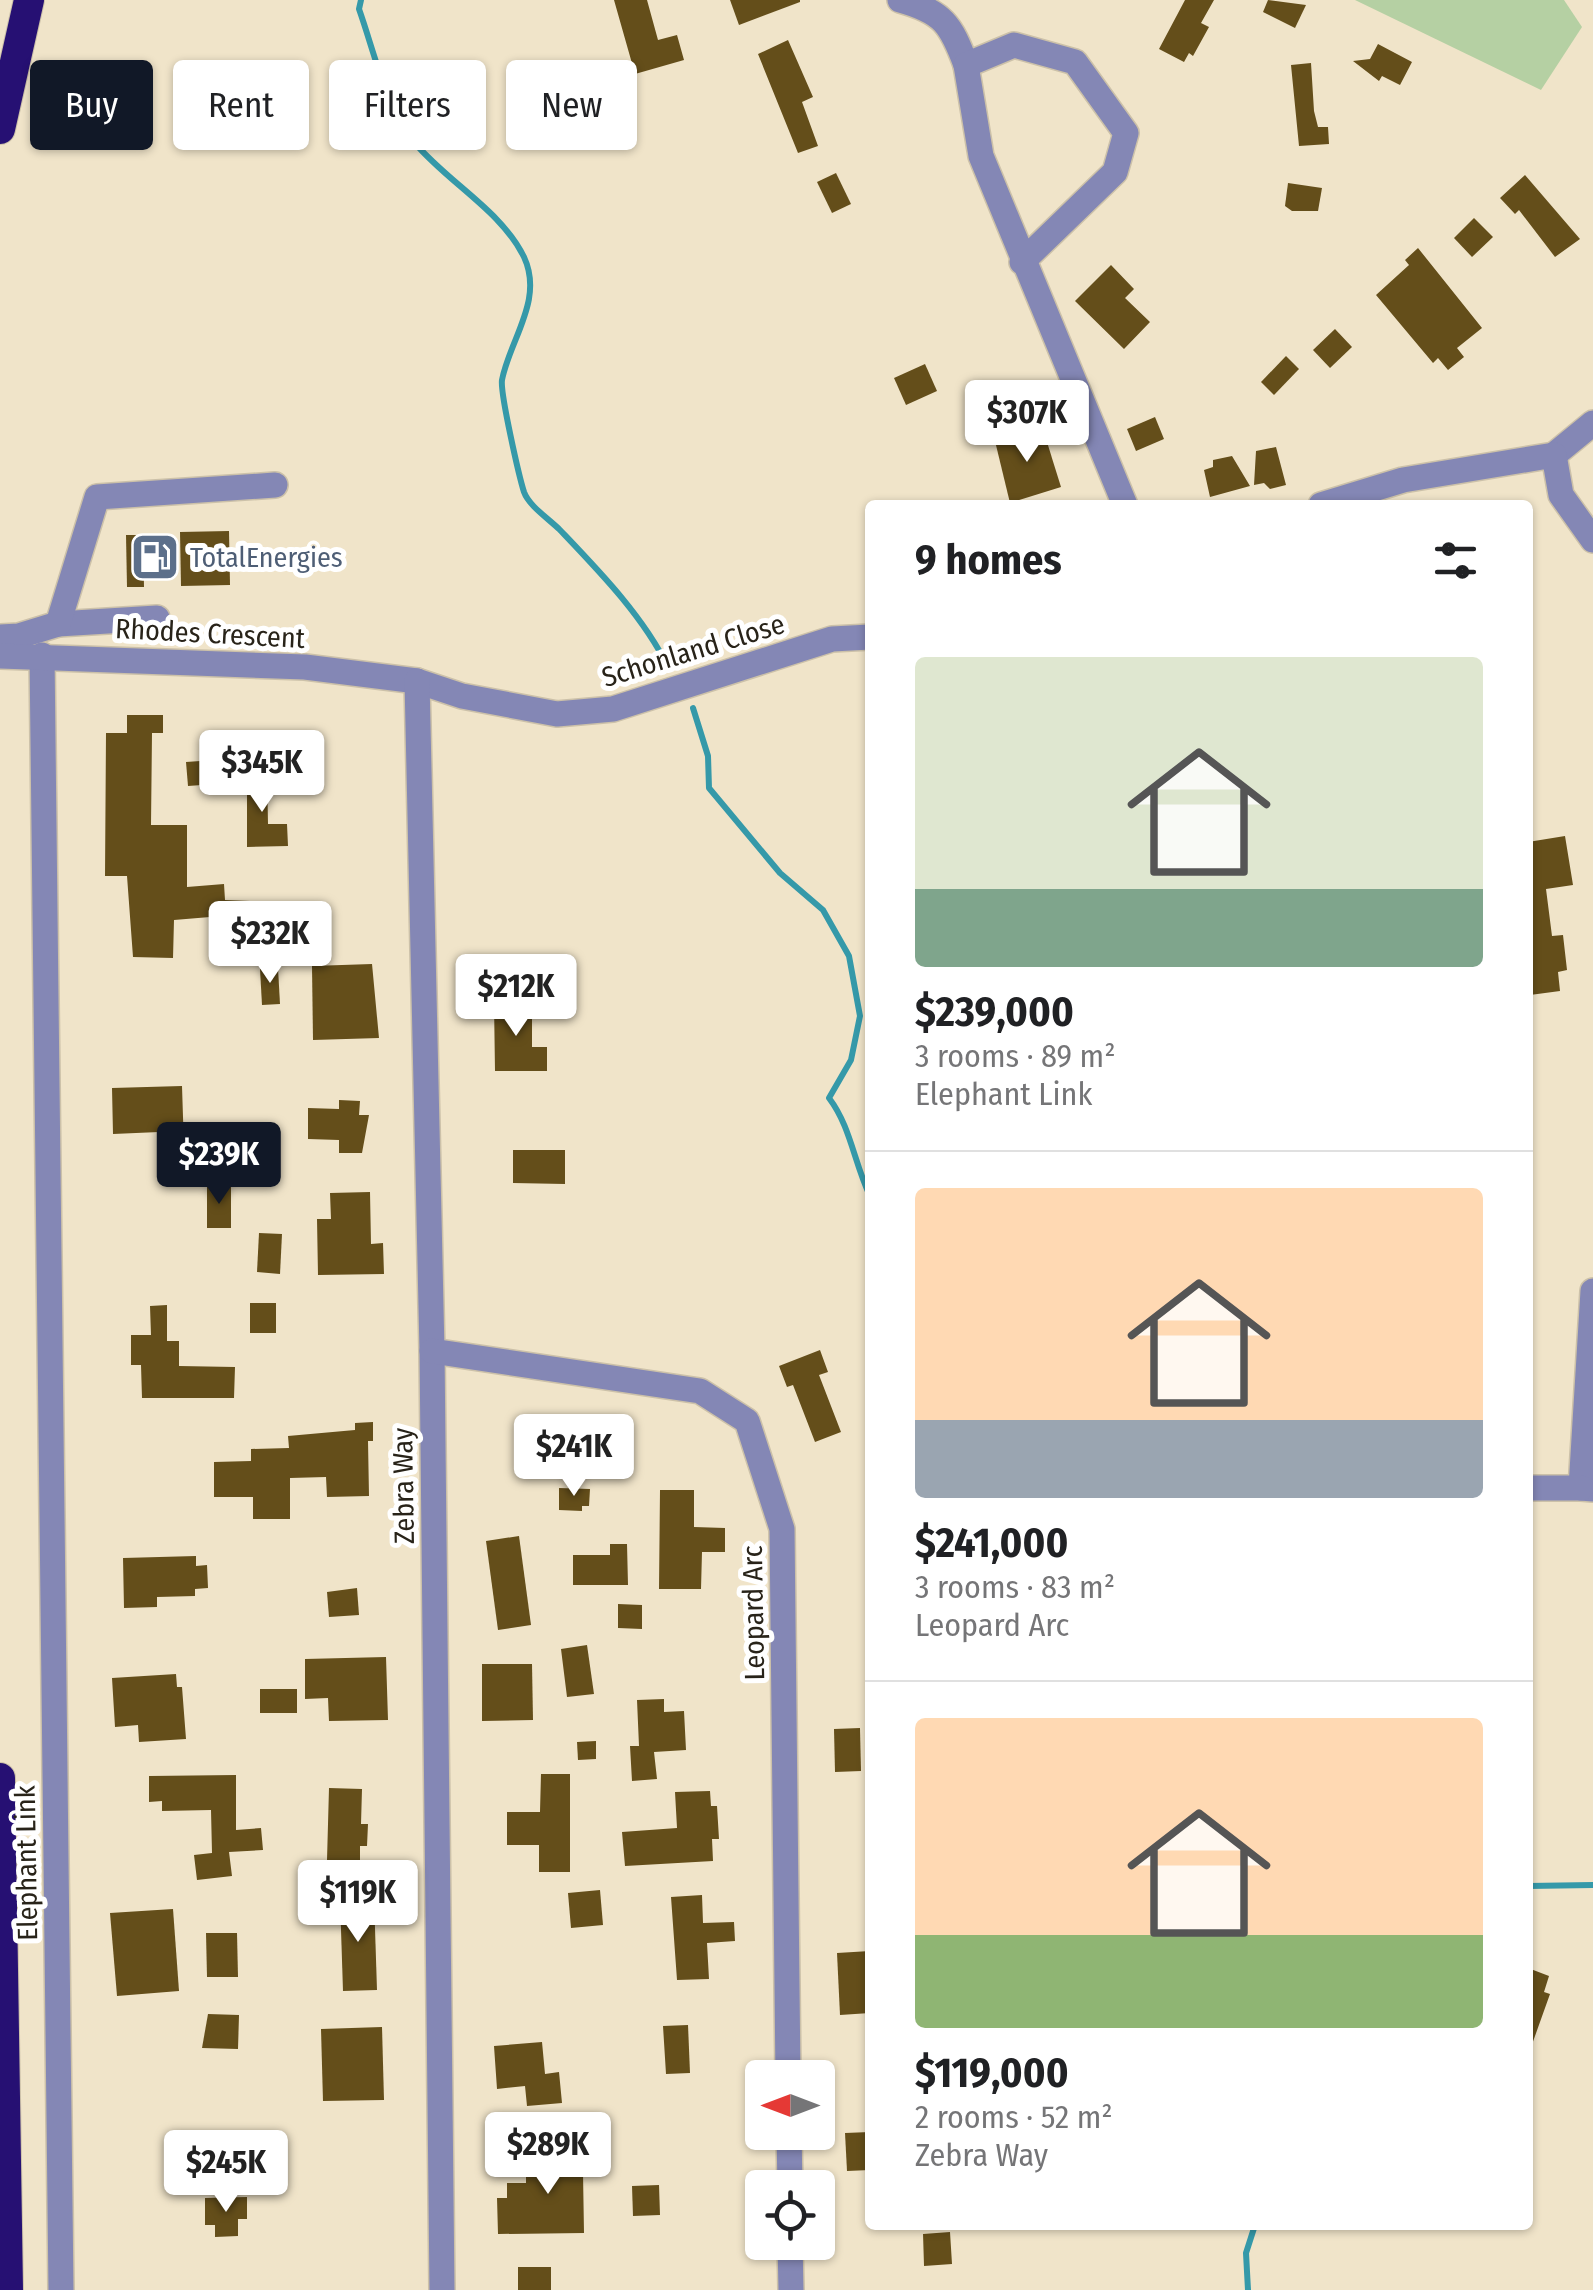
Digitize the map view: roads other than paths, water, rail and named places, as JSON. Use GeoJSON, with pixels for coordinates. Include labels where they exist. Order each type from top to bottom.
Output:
{"type":"FeatureCollection","features":[{"type":"Feature","properties":{"kind":"highway"},"geometry":{"type":"LineString","coordinates":[[0,129],[29,0]]}},
{"type":"Feature","properties":{"kind":"highway"},"geometry":{"type":"LineString","coordinates":[[0,1778],[8,2290]]}},
{"type":"Feature","properties":{"kind":"street"},"geometry":{"type":"LineString","coordinates":[[900,0],[932,9],[954,32],[966,65],[980,156],[1123,500]]}},
{"type":"Feature","properties":{"kind":"street"},"geometry":{"type":"LineString","coordinates":[[966,65],[1014,45],[1075,62],[1126,133],[1115,172],[1022,262]]}},
{"type":"Feature","properties":{"kind":"street"},"geometry":{"type":"LineString","coordinates":[[1337,500],[1402,480],[1554,455],[1593,422]]}},
{"type":"Feature","properties":{"kind":"street"},"geometry":{"type":"LineString","coordinates":[[1554,455],[1561,495],[1593,540]]}},
{"type":"Feature","properties":{"kind":"street"},"geometry":{"type":"LineString","coordinates":[[58,624],[96,497],[276,485]]}},
{"type":"Feature","properties":{"kind":"street"},"geometry":{"type":"LineString","coordinates":[[0,637],[20,636],[58,624],[157,618]]}},
{"type":"Feature","properties":{"kind":"street","name":"Schonland Close"},"geometry":{"type":"LineString","coordinates":[[417,681],[462,696],[557,714],[613,709],[832,639],[865,637]]}},
{"type":"Feature","properties":{"kind":"street","name":"Elephant Link"},"geometry":{"type":"LineString","coordinates":[[42,655],[61,2290]]}},
{"type":"Feature","properties":{"kind":"street","name":"Rhodes Crescent"},"geometry":{"type":"LineString","coordinates":[[0,656],[305,667],[417,681]]}},
{"type":"Feature","properties":{"kind":"street","name":"Zebra Way"},"geometry":{"type":"LineString","coordinates":[[417,681],[432,1351],[442,2290]]}},
{"type":"Feature","properties":{"kind":"street"},"geometry":{"type":"LineString","coordinates":[[1533,1488],[1587,1489],[1593,1291]]}},
{"type":"Feature","properties":{"kind":"street","name":"Leopard Arc"},"geometry":{"type":"LineString","coordinates":[[432,1351],[700,1391],[747,1420],[782,1529],[788,2060]]}},
{"type":"Feature","properties":{"kind":"street"},"geometry":{"type":"LineString","coordinates":[[790,2260],[791,2290]]}},
{"type":"Feature","properties":{"kind":"waterway"},"geometry":{"type":"LineString","coordinates":[[361,0],[359,9],[382,79],[404,128],[427,156],[502,225],[524,257],[529,273],[528,304],[502,380],[524,492],[619,595],[668,667]]}},
{"type":"Feature","properties":{"kind":"waterway"},"geometry":{"type":"LineString","coordinates":[[693,708],[708,756],[709,788],[780,873],[823,910],[849,956],[860,1016],[851,1060],[829,1098],[842,1121],[865,1184]]}},
{"type":"Feature","properties":{"kind":"waterway"},"geometry":{"type":"LineString","coordinates":[[1533,1886],[1593,1885]]}},
{"type":"Feature","properties":{"kind":"waterway"},"geometry":{"type":"LineString","coordinates":[[1248,2290],[1246,2253],[1253,2230]]}},
{"type":"Feature","properties":{"kind":"place","name":"TotalEnergies"},"geometry":{"type":"Point","coordinates":[155,557]}}]}
